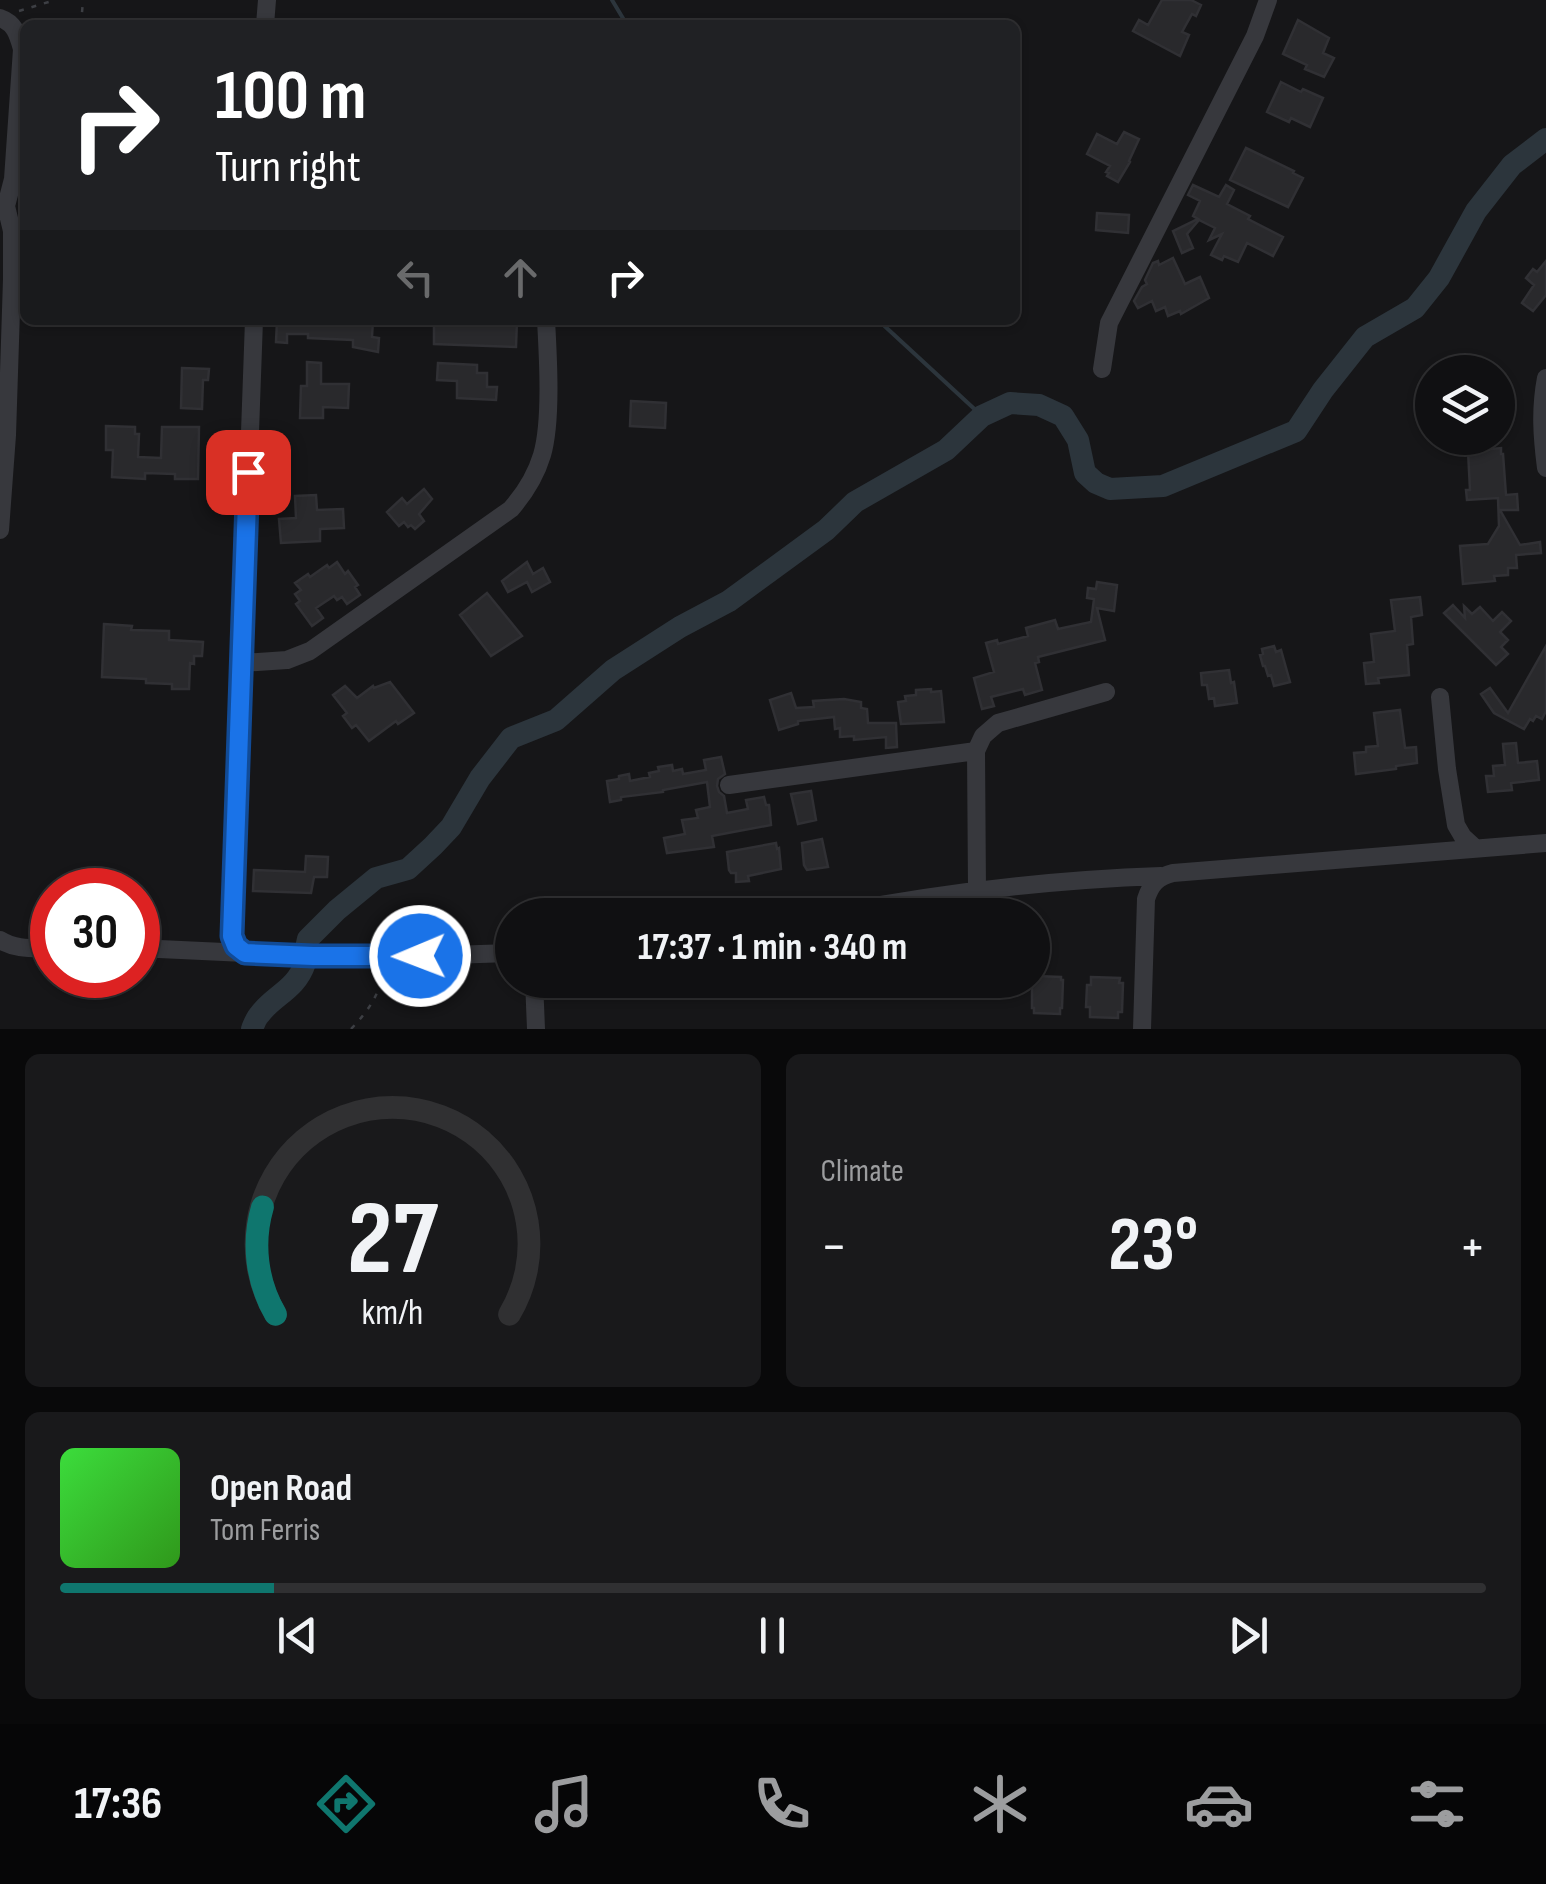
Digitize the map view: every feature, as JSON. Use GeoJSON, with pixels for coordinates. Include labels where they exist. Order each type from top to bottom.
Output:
{"type":"FeatureCollection","features":[{"type":"Feature","properties":{"kind":"street"},"geometry":{"type":"LineString","coordinates":[[1102,369],[1109,323],[1256,36],[1268,0]]}},
{"type":"Feature","properties":{"kind":"street"},"geometry":{"type":"LineString","coordinates":[[3,19],[18,32],[20,40]]}},
{"type":"Feature","properties":{"kind":"street"},"geometry":{"type":"LineString","coordinates":[[0,530],[12,279],[12,232],[3,206],[13,179],[20,78]]}},
{"type":"Feature","properties":{"kind":"street"},"geometry":{"type":"LineString","coordinates":[[245,953],[236,946],[231,922],[254,325]]}},
{"type":"Feature","properties":{"kind":"street"},"geometry":{"type":"LineString","coordinates":[[241,664],[287,660],[310,651],[511,509],[533,478],[544,443],[546,325]]}},
{"type":"Feature","properties":{"kind":"street"},"geometry":{"type":"LineString","coordinates":[[1546,378],[1540,426],[1546,468]]}},
{"type":"Feature","properties":{"kind":"street"},"geometry":{"type":"LineString","coordinates":[[976,889],[976,751],[983,736],[998,723],[1106,692]]}},
{"type":"Feature","properties":{"kind":"street"},"geometry":{"type":"LineString","coordinates":[[1440,697],[1456,825],[1475,848]]}},
{"type":"Feature","properties":{"kind":"street"},"geometry":{"type":"LineString","coordinates":[[730,785],[976,751]]}},
{"type":"Feature","properties":{"kind":"street"},"geometry":{"type":"LineString","coordinates":[[911,898],[1080,879],[1161,876],[1546,842]]}},
{"type":"Feature","properties":{"kind":"street"},"geometry":{"type":"LineString","coordinates":[[1142,1029],[1146,899],[1150,885],[1161,876]]}},
{"type":"Feature","properties":{"kind":"street"},"geometry":{"type":"LineString","coordinates":[[0,940],[30,948]]}},
{"type":"Feature","properties":{"kind":"street"},"geometry":{"type":"LineString","coordinates":[[160,949],[390,956],[495,953]]}},
{"type":"Feature","properties":{"kind":"street"},"geometry":{"type":"LineString","coordinates":[[535,998],[536,1029]]}},
{"type":"Feature","properties":{"kind":"path"},"geometry":{"type":"LineString","coordinates":[[3,19],[55,0]]}},
{"type":"Feature","properties":{"kind":"path"},"geometry":{"type":"LineString","coordinates":[[351,1029],[378,996],[390,956]]}},
{"type":"Feature","properties":{"kind":"building"},"geometry":{"type":"Polygon","coordinates":[[[1162,0],[1191,0],[1201,5],[1182,32],[1189,35],[1180,56],[1133,31],[1139,20],[1148,25],[1162,0]]]}},
{"type":"Feature","properties":{"kind":"building"},"geometry":{"type":"Polygon","coordinates":[[[1298,20],[1329,38],[1323,53],[1334,58],[1324,77],[1283,54],[1298,20]]]}},
{"type":"Feature","properties":{"kind":"building"},"geometry":{"type":"Polygon","coordinates":[[[1281,82],[1323,98],[1310,127],[1267,112],[1281,82]]]}},
{"type":"Feature","properties":{"kind":"building"},"geometry":{"type":"Polygon","coordinates":[[[1124,132],[1139,139],[1118,182],[1107,176],[1110,166],[1087,154],[1097,134],[1117,144],[1124,132]]]}},
{"type":"Feature","properties":{"kind":"building"},"geometry":{"type":"Polygon","coordinates":[[[1246,148],[1303,178],[1288,207],[1230,180],[1246,148]]]}},
{"type":"Feature","properties":{"kind":"building"},"geometry":{"type":"Polygon","coordinates":[[[1193,185],[1219,197],[1226,185],[1234,190],[1227,204],[1283,237],[1273,256],[1247,243],[1238,262],[1211,255],[1222,234],[1209,240],[1215,228],[1199,220],[1187,234],[1193,248],[1182,253],[1173,231],[1198,219],[1193,216],[1200,201],[1188,195],[1193,185]]]}},
{"type":"Feature","properties":{"kind":"building"},"geometry":{"type":"Polygon","coordinates":[[[1097,213],[1129,215],[1128,233],[1096,230],[1097,213]]]}},
{"type":"Feature","properties":{"kind":"building"},"geometry":{"type":"Polygon","coordinates":[[[1173,258],[1185,284],[1200,277],[1209,298],[1181,314],[1180,311],[1168,316],[1165,307],[1156,311],[1152,301],[1138,308],[1134,301],[1147,284],[1145,280],[1153,263],[1158,261],[1159,265],[1173,258]]]}},
{"type":"Feature","properties":{"kind":"building"},"geometry":{"type":"Polygon","coordinates":[[[1546,261],[1546,295],[1533,311],[1522,303],[1534,285],[1526,278],[1546,261]]]}},
{"type":"Feature","properties":{"kind":"building"},"geometry":{"type":"Polygon","coordinates":[[[277,325],[373,325],[372,337],[379,338],[378,352],[353,347],[353,340],[308,338],[308,334],[287,334],[287,343],[276,342],[277,325]]]}},
{"type":"Feature","properties":{"kind":"building"},"geometry":{"type":"Polygon","coordinates":[[[434,325],[517,325],[516,347],[434,344],[434,325]]]}},
{"type":"Feature","properties":{"kind":"building"},"geometry":{"type":"Polygon","coordinates":[[[307,362],[321,363],[321,384],[349,384],[348,408],[323,407],[323,418],[300,418],[307,362]]]}},
{"type":"Feature","properties":{"kind":"building"},"geometry":{"type":"Polygon","coordinates":[[[438,363],[477,365],[477,373],[487,373],[487,387],[497,387],[496,400],[457,398],[457,381],[437,380],[438,363]]]}},
{"type":"Feature","properties":{"kind":"building"},"geometry":{"type":"Polygon","coordinates":[[[182,368],[209,369],[208,380],[203,380],[202,409],[181,408],[182,368]]]}},
{"type":"Feature","properties":{"kind":"building"},"geometry":{"type":"Polygon","coordinates":[[[631,401],[666,403],[665,428],[630,426],[631,401]]]}},
{"type":"Feature","properties":{"kind":"building"},"geometry":{"type":"Polygon","coordinates":[[[106,426],[135,427],[135,434],[139,434],[138,457],[161,458],[162,427],[199,427],[198,479],[145,473],[145,479],[112,477],[113,450],[106,450],[106,426]]]}},
{"type":"Feature","properties":{"kind":"building"},"geometry":{"type":"Polygon","coordinates":[[[1468,455],[1503,455],[1506,495],[1517,494],[1518,510],[1500,510],[1520,545],[1540,542],[1541,553],[1516,555],[1517,568],[1508,568],[1508,575],[1494,576],[1495,581],[1463,584],[1460,546],[1488,544],[1499,526],[1498,498],[1467,500],[1466,490],[1470,490],[1468,455]]]}},
{"type":"Feature","properties":{"kind":"building"},"geometry":{"type":"Polygon","coordinates":[[[424,489],[432,499],[419,514],[424,521],[415,529],[404,522],[399,526],[387,512],[402,498],[407,504],[424,489]]]}},
{"type":"Feature","properties":{"kind":"building"},"geometry":{"type":"Polygon","coordinates":[[[316,495],[317,510],[343,509],[344,528],[320,529],[320,541],[281,543],[279,519],[296,518],[295,496],[316,495]]]}},
{"type":"Feature","properties":{"kind":"building"},"geometry":{"type":"Polygon","coordinates":[[[337,562],[358,585],[355,587],[360,595],[347,604],[342,597],[337,600],[334,596],[316,608],[323,618],[312,626],[296,604],[300,601],[295,594],[301,590],[295,583],[337,562]]]}},
{"type":"Feature","properties":{"kind":"building"},"geometry":{"type":"Polygon","coordinates":[[[527,562],[533,574],[543,568],[550,582],[532,592],[527,582],[508,592],[502,581],[527,562]]]}},
{"type":"Feature","properties":{"kind":"building"},"geometry":{"type":"Polygon","coordinates":[[[1097,582],[1117,585],[1114,611],[1097,608],[1105,640],[1038,657],[1039,662],[1035,663],[1042,690],[1025,695],[1023,689],[991,697],[994,706],[982,709],[974,678],[994,672],[986,643],[1028,636],[1026,628],[1055,620],[1058,629],[1091,622],[1094,599],[1087,598],[1088,588],[1096,589],[1097,582]]]}},
{"type":"Feature","properties":{"kind":"building"},"geometry":{"type":"Polygon","coordinates":[[[487,593],[522,636],[491,656],[460,615],[487,593]]]}},
{"type":"Feature","properties":{"kind":"building"},"geometry":{"type":"Polygon","coordinates":[[[1420,597],[1422,615],[1411,617],[1413,644],[1407,645],[1409,675],[1378,678],[1379,683],[1366,684],[1364,663],[1374,662],[1371,634],[1395,631],[1391,600],[1420,597]]]}},
{"type":"Feature","properties":{"kind":"building"},"geometry":{"type":"Polygon","coordinates":[[[1453,605],[1465,618],[1464,606],[1472,614],[1480,607],[1493,621],[1502,612],[1511,621],[1500,632],[1508,640],[1501,647],[1508,654],[1496,665],[1444,613],[1453,605]]]}},
{"type":"Feature","properties":{"kind":"building"},"geometry":{"type":"Polygon","coordinates":[[[104,624],[132,626],[131,630],[169,631],[169,640],[203,642],[202,656],[194,656],[194,664],[190,663],[189,689],[146,683],[146,679],[102,677],[104,624]]]}},
{"type":"Feature","properties":{"kind":"building"},"geometry":{"type":"Polygon","coordinates":[[[1274,646],[1276,652],[1281,650],[1290,682],[1274,686],[1260,655],[1262,649],[1274,646]]]}},
{"type":"Feature","properties":{"kind":"building"},"geometry":{"type":"Polygon","coordinates":[[[1546,646],[1546,711],[1542,719],[1530,719],[1524,729],[1494,713],[1481,694],[1490,688],[1508,713],[1546,646]]]}},
{"type":"Feature","properties":{"kind":"building"},"geometry":{"type":"Polygon","coordinates":[[[1229,670],[1237,703],[1215,706],[1214,698],[1209,699],[1207,685],[1202,685],[1201,673],[1229,670]]]}},
{"type":"Feature","properties":{"kind":"building"},"geometry":{"type":"Polygon","coordinates":[[[390,682],[414,713],[369,741],[356,725],[352,728],[343,716],[347,713],[333,695],[345,686],[357,698],[373,686],[390,682]]]}},
{"type":"Feature","properties":{"kind":"building"},"geometry":{"type":"Polygon","coordinates":[[[916,690],[941,691],[944,722],[901,724],[898,702],[906,701],[905,696],[916,695],[916,690]]]}},
{"type":"Feature","properties":{"kind":"building"},"geometry":{"type":"Polygon","coordinates":[[[791,693],[796,708],[814,707],[813,701],[861,702],[861,708],[867,709],[868,723],[896,723],[897,747],[886,748],[886,737],[840,737],[834,717],[798,721],[779,730],[770,700],[791,693]]]}},
{"type":"Feature","properties":{"kind":"building"},"geometry":{"type":"Polygon","coordinates":[[[1400,710],[1405,748],[1416,747],[1417,763],[1356,774],[1354,753],[1378,746],[1374,713],[1400,710]]]}},
{"type":"Feature","properties":{"kind":"building"},"geometry":{"type":"Polygon","coordinates":[[[1516,743],[1518,763],[1537,761],[1539,780],[1511,783],[1512,790],[1488,792],[1486,776],[1494,776],[1493,766],[1505,765],[1503,744],[1516,743]]]}},
{"type":"Feature","properties":{"kind":"building"},"geometry":{"type":"Polygon","coordinates":[[[721,757],[725,774],[718,779],[717,786],[724,796],[727,813],[748,809],[746,800],[764,797],[771,825],[712,836],[714,847],[667,853],[664,838],[685,834],[682,820],[698,818],[696,810],[710,807],[707,782],[610,802],[607,781],[619,776],[629,774],[630,781],[650,777],[649,773],[659,771],[658,767],[672,765],[673,771],[682,769],[683,774],[706,770],[704,760],[721,757]]]}},
{"type":"Feature","properties":{"kind":"building"},"geometry":{"type":"Polygon","coordinates":[[[811,791],[816,820],[798,824],[791,794],[811,791]]]}},
{"type":"Feature","properties":{"kind":"building"},"geometry":{"type":"Polygon","coordinates":[[[822,839],[828,867],[807,870],[802,843],[822,839]]]}},
{"type":"Feature","properties":{"kind":"building"},"geometry":{"type":"Polygon","coordinates":[[[776,843],[781,869],[736,882],[736,873],[729,870],[727,852],[776,843]]]}},
{"type":"Feature","properties":{"kind":"building"},"geometry":{"type":"Polygon","coordinates":[[[306,856],[328,857],[327,877],[314,877],[311,893],[253,891],[254,870],[305,872],[306,856]]]}},
{"type":"Feature","properties":{"kind":"building"},"geometry":{"type":"Polygon","coordinates":[[[1050,977],[1061,977],[1060,1014],[1034,1013],[1032,998],[1050,998],[1050,977]]]}},
{"type":"Feature","properties":{"kind":"building"},"geometry":{"type":"Polygon","coordinates":[[[1091,977],[1120,978],[1122,1012],[1118,1012],[1118,1018],[1090,1017],[1090,1007],[1086,1007],[1091,977]]]}},
{"type":"Feature","properties":{"kind":"waterway"},"geometry":{"type":"LineString","coordinates":[[612,0],[624,20]]}},
{"type":"Feature","properties":{"kind":"waterway"},"geometry":{"type":"LineString","coordinates":[[306,948],[308,939],[376,878],[408,869],[433,846],[451,827],[480,778],[511,738],[556,720],[613,670],[729,601],[826,530],[855,502],[946,450],[982,416],[1010,403],[1039,405],[1063,416],[1078,440],[1085,473],[1110,489],[1163,486],[1296,431],[1365,337],[1415,308],[1439,278],[1476,211],[1512,165],[1546,139]]}},
{"type":"Feature","properties":{"kind":"waterway"},"geometry":{"type":"LineString","coordinates":[[883,325],[982,416]]}},
{"type":"Feature","properties":{"kind":"waterway"},"geometry":{"type":"LineString","coordinates":[[252,1029],[257,1017],[296,980],[305,963]]}},
{"type":"Feature","properties":{"kind":"waterway"},"geometry":{"type":"LineString","coordinates":[[258,1029],[261,1012]]}},
{"type":"Feature","properties":{"kind":"route"},"geometry":{"type":"LineString","coordinates":[[248,472],[232,936],[245,953],[420,956]]}}]}
